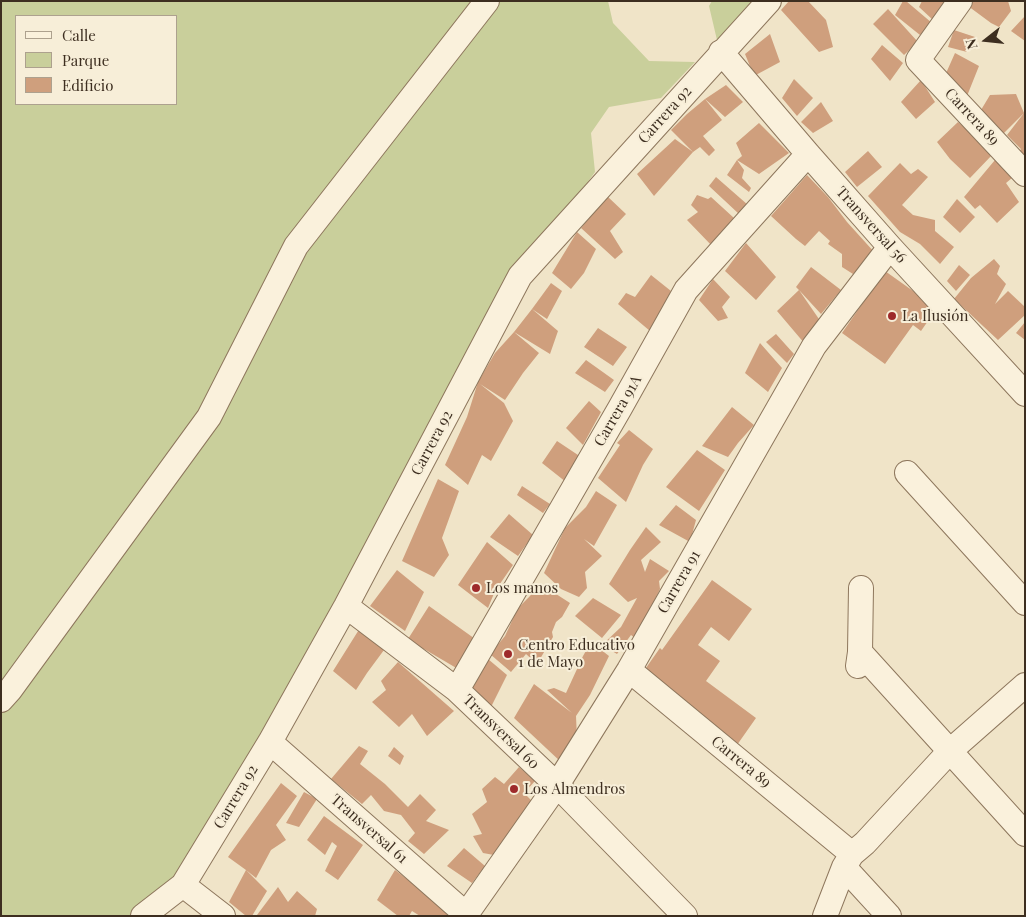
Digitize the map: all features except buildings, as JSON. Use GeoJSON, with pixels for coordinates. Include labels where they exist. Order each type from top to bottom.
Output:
{"type":"FeatureCollection","features":[{"type":"Feature","properties":{"kind":"street"},"geometry":{"type":"LineString","coordinates":[[1,700],[209,417],[296,246],[487,1]]}},
{"type":"Feature","properties":{"kind":"street","name":"Carrera 92"},"geometry":{"type":"LineString","coordinates":[[143,916],[184,885],[270,742],[346,606],[520,276],[769,1]]}},
{"type":"Feature","properties":{"kind":"street","name":"Carrera 89"},"geometry":{"type":"LineString","coordinates":[[960,1],[918,60],[1025,174]]}},
{"type":"Feature","properties":{"kind":"street","name":"Transversal 56"},"geometry":{"type":"LineString","coordinates":[[722,52],[890,247],[1025,394]]}},
{"type":"Feature","properties":{"kind":"street","name":"Carrera 91A"},"geometry":{"type":"LineString","coordinates":[[457,690],[686,290],[808,154]]}},
{"type":"Feature","properties":{"kind":"street","name":"Carrera 91"},"geometry":{"type":"LineString","coordinates":[[466,915],[557,785],[629,670],[814,346],[890,247]]}},
{"type":"Feature","properties":{"kind":"street"},"geometry":{"type":"LineString","coordinates":[[907,473],[1025,603]]}},
{"type":"Feature","properties":{"kind":"street"},"geometry":{"type":"LineString","coordinates":[[861,588],[859,663],[950,751],[1025,834]]}},
{"type":"Feature","properties":{"kind":"street","name":"Transversal 60"},"geometry":{"type":"LineString","coordinates":[[346,606],[457,690],[557,785],[685,916]]}},
{"type":"Feature","properties":{"kind":"street","name":"Carrera 89"},"geometry":{"type":"LineString","coordinates":[[629,670],[848,860],[889,916]]}},
{"type":"Feature","properties":{"kind":"street"},"geometry":{"type":"LineString","coordinates":[[825,916],[848,860],[950,751],[1025,685]]}},
{"type":"Feature","properties":{"kind":"street","name":"Transversal 61"},"geometry":{"type":"LineString","coordinates":[[270,742],[466,915]]}},
{"type":"Feature","properties":{"kind":"street"},"geometry":{"type":"LineString","coordinates":[[184,885],[223,916]]}},
{"type":"Feature","properties":{"kind":"green space"},"geometry":{"type":"Polygon","coordinates":[[[1,1],[608,1],[613,23],[649,61],[695,62],[661,98],[609,107],[591,133],[595,172],[520,276],[183,885],[143,916],[1,916],[1,1]]]}},
{"type":"Feature","properties":{"kind":"green space"},"geometry":{"type":"Polygon","coordinates":[[[712,1],[753,1],[717,40],[709,6],[712,1]]]}},
{"type":"Feature","properties":{"kind":"place","name":"La Ilusión"},"geometry":{"type":"Point","coordinates":[892,316]}},
{"type":"Feature","properties":{"kind":"place","name":"Los manos"},"geometry":{"type":"Point","coordinates":[476,588]}},
{"type":"Feature","properties":{"kind":"place","name":"Centro Educativo 1 de Mayo"},"geometry":{"type":"Point","coordinates":[508,654]}},
{"type":"Feature","properties":{"kind":"place","name":"Los Almendros"},"geometry":{"type":"Point","coordinates":[514,789]}}]}
